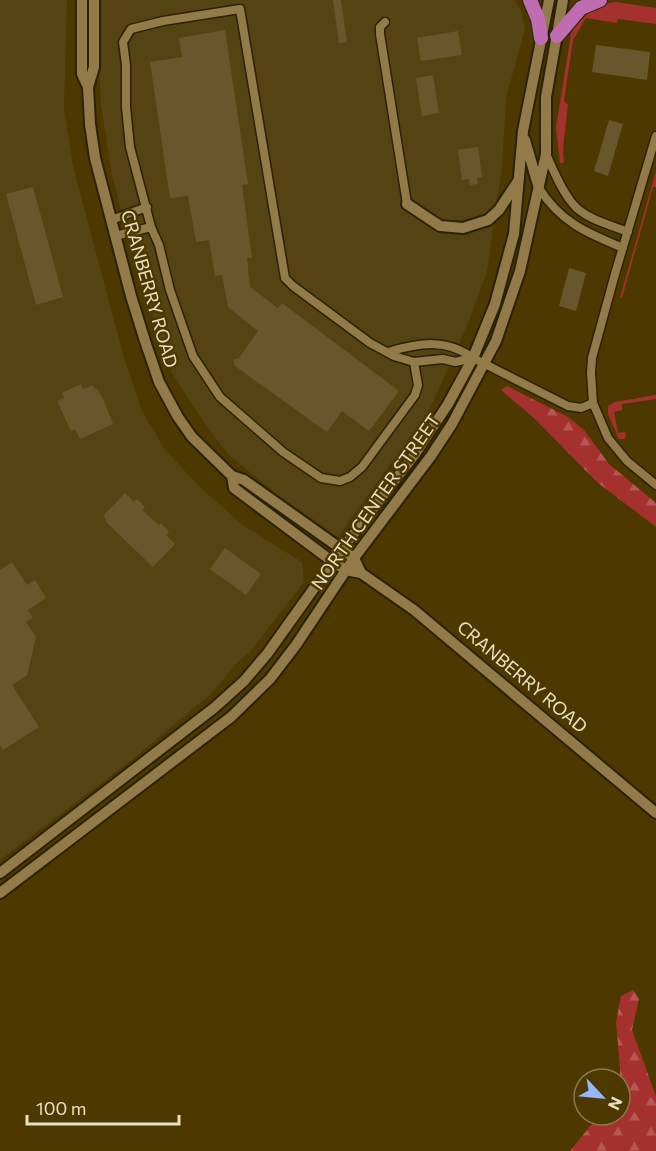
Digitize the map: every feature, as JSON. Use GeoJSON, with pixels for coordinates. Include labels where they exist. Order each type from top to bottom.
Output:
{"type":"FeatureCollection","features":[{"type":"Feature","properties":{"kind":"highway"},"geometry":{"type":"LineString","coordinates":[[530,0],[538,19],[541,39]]}},
{"type":"Feature","properties":{"kind":"highway"},"geometry":{"type":"LineString","coordinates":[[557,36],[581,8],[600,0]]}},
{"type":"Feature","properties":{"kind":"street","name":"CRANBERRY ROAD"},"geometry":{"type":"LineString","coordinates":[[82,0],[82,74],[88,87]]}},
{"type":"Feature","properties":{"kind":"street","name":"CRANBERRY ROAD"},"geometry":{"type":"LineString","coordinates":[[94,0],[94,67],[88,87],[95,158],[132,302],[167,400],[192,437],[232,476],[244,480],[354,558],[361,573]]}},
{"type":"Feature","properties":{"kind":"street","name":"NORTH CENTER STREET"},"geometry":{"type":"LineString","coordinates":[[0,873],[214,708],[244,681],[267,654],[342,549],[415,454],[448,404],[473,358],[506,270],[515,225],[522,131],[549,0]]}},
{"type":"Feature","properties":{"kind":"street","name":"NORTH CENTER STREET"},"geometry":{"type":"LineString","coordinates":[[0,893],[231,717],[270,679],[354,558],[431,456],[462,407],[496,341],[514,288],[539,188],[546,154],[546,97],[563,0]]}},
{"type":"Feature","properties":{"kind":"street"},"geometry":{"type":"LineString","coordinates":[[414,362],[418,390],[362,467],[345,480],[340,481],[321,478],[283,452],[220,397],[202,372],[184,333],[170,290],[159,244],[151,227],[130,147],[123,42],[131,29],[142,25],[240,9],[285,278],[370,342],[394,356],[414,362],[443,358],[455,362],[473,358]]}},
{"type":"Feature","properties":{"kind":"street"},"geometry":{"type":"LineString","coordinates":[[385,22],[380,27],[380,34],[407,204],[440,226],[463,228],[488,220],[498,210],[519,178]]}},
{"type":"Feature","properties":{"kind":"street"},"geometry":{"type":"LineString","coordinates":[[522,131],[539,188],[549,204],[574,226],[623,248]]}},
{"type":"Feature","properties":{"kind":"street"},"geometry":{"type":"LineString","coordinates":[[656,136],[592,358],[591,373],[593,404],[601,426],[615,448],[656,485]]}},
{"type":"Feature","properties":{"kind":"street"},"geometry":{"type":"LineString","coordinates":[[546,154],[559,182],[574,206],[593,218],[628,232]]}},
{"type":"Feature","properties":{"kind":"street"},"geometry":{"type":"LineString","coordinates":[[111,220],[147,207]]}},
{"type":"Feature","properties":{"kind":"street"},"geometry":{"type":"LineString","coordinates":[[116,236],[151,227]]}},
{"type":"Feature","properties":{"kind":"street"},"geometry":{"type":"LineString","coordinates":[[388,352],[410,346],[438,345],[461,349],[473,358],[574,408],[593,404]]}},
{"type":"Feature","properties":{"kind":"street","name":"CRANBERRY ROAD"},"geometry":{"type":"LineString","coordinates":[[232,476],[234,489],[333,562],[346,570],[361,573],[414,610],[656,813]]}},
{"type":"Feature","properties":{"kind":"shaded area"},"geometry":{"type":"Polygon","coordinates":[[[0,0],[67,0],[64,108],[73,166],[124,358],[142,411],[165,450],[202,489],[244,526],[302,562],[304,582],[250,652],[238,662],[212,693],[133,759],[0,860],[0,0]]]}},
{"type":"Feature","properties":{"kind":"shaded area"},"geometry":{"type":"Polygon","coordinates":[[[96,0],[514,0],[521,10],[525,29],[506,98],[502,165],[487,272],[469,321],[430,409],[338,537],[273,491],[228,454],[205,424],[172,373],[141,281],[112,176],[101,105],[96,0]]]}},
{"type":"Feature","properties":{"kind":"green space"},"geometry":{"type":"Polygon","coordinates":[[[616,2],[656,8],[656,24],[618,19],[617,23],[586,18],[573,40],[564,101],[568,105],[563,148],[564,162],[560,163],[556,127],[571,34],[587,14],[586,11],[601,4],[616,2]]]}},
{"type":"Feature","properties":{"kind":"green space"},"geometry":{"type":"Polygon","coordinates":[[[656,171],[656,187],[653,187],[622,298],[620,298],[656,171]]]}},
{"type":"Feature","properties":{"kind":"green space"},"geometry":{"type":"Polygon","coordinates":[[[507,386],[568,417],[584,430],[609,464],[656,503],[656,527],[598,483],[535,419],[501,390],[507,386]]]}},
{"type":"Feature","properties":{"kind":"green space"},"geometry":{"type":"Polygon","coordinates":[[[656,395],[656,399],[622,404],[622,410],[614,412],[618,433],[626,432],[625,439],[619,439],[608,414],[608,406],[615,402],[656,395]]]}},
{"type":"Feature","properties":{"kind":"green space"},"geometry":{"type":"Polygon","coordinates":[[[633,990],[639,999],[632,1030],[656,1096],[656,1151],[570,1151],[589,1127],[632,1127],[632,1067],[620,1067],[616,1022],[621,996],[633,990]]]}},
{"type":"Feature","properties":{"kind":"building"},"geometry":{"type":"Polygon","coordinates":[[[333,0],[341,0],[347,42],[339,43],[333,0]]]}},
{"type":"Feature","properties":{"kind":"building"},"geometry":{"type":"Polygon","coordinates":[[[225,30],[248,184],[242,185],[252,258],[247,258],[250,287],[278,308],[282,303],[399,391],[369,431],[342,411],[327,432],[235,366],[233,360],[239,358],[258,331],[228,307],[222,275],[215,276],[209,240],[196,242],[188,196],[170,198],[150,62],[182,57],[179,38],[225,30]]]}},
{"type":"Feature","properties":{"kind":"building"},"geometry":{"type":"Polygon","coordinates":[[[458,31],[462,55],[421,61],[417,38],[458,31]]]}},
{"type":"Feature","properties":{"kind":"building"},"geometry":{"type":"Polygon","coordinates":[[[596,45],[650,52],[647,80],[592,72],[596,45]]]}},
{"type":"Feature","properties":{"kind":"building"},"geometry":{"type":"Polygon","coordinates":[[[433,75],[439,113],[422,116],[416,78],[433,75]]]}},
{"type":"Feature","properties":{"kind":"building"},"geometry":{"type":"Polygon","coordinates":[[[609,120],[623,124],[608,176],[594,171],[609,120]]]}},
{"type":"Feature","properties":{"kind":"building"},"geometry":{"type":"Polygon","coordinates":[[[478,147],[482,177],[477,178],[478,184],[470,185],[469,179],[462,180],[458,150],[478,147]]]}},
{"type":"Feature","properties":{"kind":"building"},"geometry":{"type":"Polygon","coordinates":[[[33,187],[63,297],[36,305],[6,194],[33,187]]]}},
{"type":"Feature","properties":{"kind":"building"},"geometry":{"type":"Polygon","coordinates":[[[569,268],[586,273],[576,311],[559,306],[569,268]]]}},
{"type":"Feature","properties":{"kind":"building"},"geometry":{"type":"Polygon","coordinates":[[[81,384],[83,389],[93,385],[95,389],[97,388],[113,424],[80,439],[75,429],[71,431],[57,401],[64,398],[62,393],[81,384]]]}},
{"type":"Feature","properties":{"kind":"building"},"geometry":{"type":"Polygon","coordinates":[[[125,493],[134,502],[137,499],[145,507],[142,510],[159,525],[161,523],[169,532],[166,535],[175,544],[153,567],[107,523],[104,515],[125,493]]]}},
{"type":"Feature","properties":{"kind":"building"},"geometry":{"type":"Polygon","coordinates":[[[225,548],[261,574],[246,595],[210,569],[225,548]]]}},
{"type":"Feature","properties":{"kind":"building"},"geometry":{"type":"Polygon","coordinates":[[[12,562],[27,585],[35,580],[46,598],[28,610],[33,618],[26,622],[36,637],[27,675],[12,685],[39,727],[3,750],[0,745],[0,570],[12,562]]]}}]}
